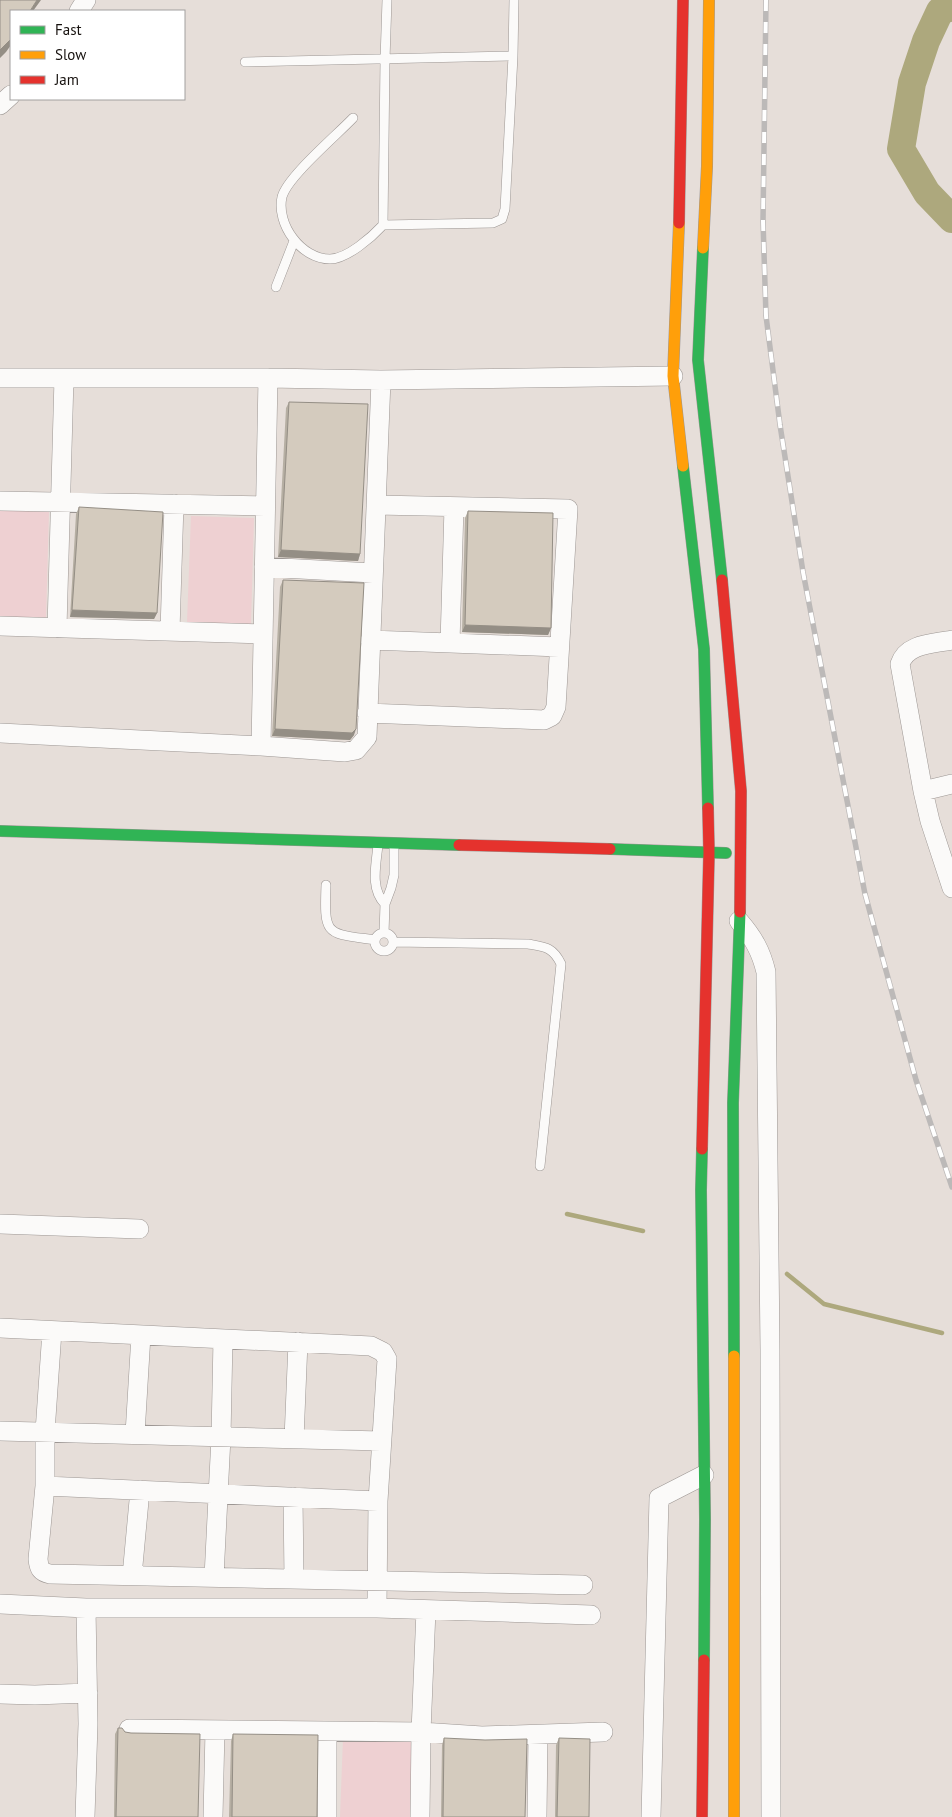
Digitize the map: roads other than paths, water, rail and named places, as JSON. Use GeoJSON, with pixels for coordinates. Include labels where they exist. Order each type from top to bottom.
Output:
{"type":"FeatureCollection","features":[{"type":"Feature","properties":{"kind":"main road"},"geometry":{"type":"LineString","coordinates":[[683,0],[678,279],[673,376],[704,649],[709,853],[701,1190],[704,1475],[702,1817]]}},
{"type":"Feature","properties":{"kind":"main road"},"geometry":{"type":"LineString","coordinates":[[709,0],[707,166],[698,360],[729,643],[742,792],[733,1103],[734,1817]]}},
{"type":"Feature","properties":{"kind":"main road"},"geometry":{"type":"LineString","coordinates":[[0,831],[741,854]]}},
{"type":"Feature","properties":{"kind":"street"},"geometry":{"type":"LineString","coordinates":[[0,105],[10,96]]}},
{"type":"Feature","properties":{"kind":"street"},"geometry":{"type":"LineString","coordinates":[[0,378],[381,380],[673,376]]}},
{"type":"Feature","properties":{"kind":"street"},"geometry":{"type":"LineString","coordinates":[[57,628],[64,378]]}},
{"type":"Feature","properties":{"kind":"street"},"geometry":{"type":"LineString","coordinates":[[261,746],[268,378]]}},
{"type":"Feature","properties":{"kind":"street"},"geometry":{"type":"LineString","coordinates":[[0,733],[345,752],[356,750],[367,737],[381,380]]}},
{"type":"Feature","properties":{"kind":"street"},"geometry":{"type":"LineString","coordinates":[[0,501],[265,506]]}},
{"type":"Feature","properties":{"kind":"street"},"geometry":{"type":"LineString","coordinates":[[170,631],[174,504]]}},
{"type":"Feature","properties":{"kind":"street"},"geometry":{"type":"LineString","coordinates":[[367,713],[544,720],[552,716],[556,707],[568,509],[376,505]]}},
{"type":"Feature","properties":{"kind":"street"},"geometry":{"type":"LineString","coordinates":[[450,643],[454,507]]}},
{"type":"Feature","properties":{"kind":"street"},"geometry":{"type":"LineString","coordinates":[[264,567],[373,573]]}},
{"type":"Feature","properties":{"kind":"street"},"geometry":{"type":"LineString","coordinates":[[0,626],[263,634]]}},
{"type":"Feature","properties":{"kind":"street"},"geometry":{"type":"LineString","coordinates":[[370,640],[559,647]]}},
{"type":"Feature","properties":{"kind":"street"},"geometry":{"type":"LineString","coordinates":[[952,640],[918,646],[908,650],[900,664],[930,822],[947,860],[952,888]]}},
{"type":"Feature","properties":{"kind":"street"},"geometry":{"type":"LineString","coordinates":[[923,791],[952,784]]}},
{"type":"Feature","properties":{"kind":"street"},"geometry":{"type":"LineString","coordinates":[[739,921],[756,943],[766,972],[770,1349],[771,1817]]}},
{"type":"Feature","properties":{"kind":"street"},"geometry":{"type":"LineString","coordinates":[[0,1224],[139,1229]]}},
{"type":"Feature","properties":{"kind":"street"},"geometry":{"type":"LineString","coordinates":[[0,1328],[371,1346],[383,1352],[387,1358],[378,1501],[377,1608]]}},
{"type":"Feature","properties":{"kind":"street"},"geometry":{"type":"LineString","coordinates":[[52,1330],[45,1432],[45,1486],[38,1559],[39,1568],[43,1572],[50,1574],[132,1576],[584,1585]]}},
{"type":"Feature","properties":{"kind":"street"},"geometry":{"type":"LineString","coordinates":[[135,1434],[141,1335]]}},
{"type":"Feature","properties":{"kind":"street"},"geometry":{"type":"LineString","coordinates":[[214,1577],[219,1494],[223,1338]]}},
{"type":"Feature","properties":{"kind":"street"},"geometry":{"type":"LineString","coordinates":[[294,1439],[298,1342]]}},
{"type":"Feature","properties":{"kind":"street"},"geometry":{"type":"LineString","coordinates":[[0,1431],[381,1441]]}},
{"type":"Feature","properties":{"kind":"street"},"geometry":{"type":"LineString","coordinates":[[651,1817],[659,1498],[704,1475]]}},
{"type":"Feature","properties":{"kind":"street"},"geometry":{"type":"LineString","coordinates":[[45,1486],[378,1501]]}},
{"type":"Feature","properties":{"kind":"street"},"geometry":{"type":"LineString","coordinates":[[132,1576],[140,1490]]}},
{"type":"Feature","properties":{"kind":"street"},"geometry":{"type":"LineString","coordinates":[[293,1497],[294,1578]]}},
{"type":"Feature","properties":{"kind":"street"},"geometry":{"type":"LineString","coordinates":[[0,1604],[86,1608],[377,1608],[590,1615]]}},
{"type":"Feature","properties":{"kind":"street"},"geometry":{"type":"LineString","coordinates":[[85,1817],[88,1693],[86,1608]]}},
{"type":"Feature","properties":{"kind":"street"},"geometry":{"type":"LineString","coordinates":[[420,1817],[426,1610]]}},
{"type":"Feature","properties":{"kind":"street"},"geometry":{"type":"LineString","coordinates":[[0,1694],[88,1693]]}},
{"type":"Feature","properties":{"kind":"street"},"geometry":{"type":"LineString","coordinates":[[129,1729],[421,1732],[482,1736],[604,1732]]}},
{"type":"Feature","properties":{"kind":"street"},"geometry":{"type":"LineString","coordinates":[[213,1817],[215,1730]]}},
{"type":"Feature","properties":{"kind":"street"},"geometry":{"type":"LineString","coordinates":[[327,1732],[327,1817]]}},
{"type":"Feature","properties":{"kind":"street"},"geometry":{"type":"LineString","coordinates":[[537,1817],[538,1735]]}},
{"type":"Feature","properties":{"kind":"lane"},"geometry":{"type":"LineString","coordinates":[[384,225],[387,0]]}},
{"type":"Feature","properties":{"kind":"lane"},"geometry":{"type":"LineString","coordinates":[[354,118],[289,181],[282,197],[283,217],[294,241],[315,257],[331,259],[349,252],[369,240],[384,225],[492,223],[502,219],[505,209],[514,0]]}},
{"type":"Feature","properties":{"kind":"lane"},"geometry":{"type":"LineString","coordinates":[[245,62],[513,56]]}},
{"type":"Feature","properties":{"kind":"lane"},"geometry":{"type":"LineString","coordinates":[[276,287],[294,241]]}},
{"type":"Feature","properties":{"kind":"lane"},"geometry":{"type":"LineString","coordinates":[[378,842],[375,886],[378,898],[384,904]]}},
{"type":"Feature","properties":{"kind":"lane"},"geometry":{"type":"LineString","coordinates":[[384,932],[384,904],[394,876],[394,842]]}},
{"type":"Feature","properties":{"kind":"lane"},"geometry":{"type":"LineString","coordinates":[[326,885],[325,913],[327,924],[333,931],[339,935],[375,940]]}},
{"type":"Feature","properties":{"kind":"lane"},"geometry":{"type":"LineString","coordinates":[[375,940],[378,935],[384,932]]}},
{"type":"Feature","properties":{"kind":"lane"},"geometry":{"type":"LineString","coordinates":[[375,940],[378,949],[384,951],[392,947],[391,936],[384,932]]}},
{"type":"Feature","properties":{"kind":"lane"},"geometry":{"type":"LineString","coordinates":[[393,942],[528,944],[549,948],[557,955],[561,964],[540,1166]]}},
{"type":"Feature","properties":{"kind":"waterway"},"geometry":{"type":"LineString","coordinates":[[952,7],[940,11],[926,41],[912,83],[901,149],[927,193],[952,219]]}},
{"type":"Feature","properties":{"kind":"waterway"},"geometry":{"type":"LineString","coordinates":[[567,1214],[643,1231]]}},
{"type":"Feature","properties":{"kind":"waterway"},"geometry":{"type":"LineString","coordinates":[[787,1274],[824,1304],[942,1333]]}},
{"type":"Feature","properties":{"kind":"railway"},"geometry":{"type":"LineString","coordinates":[[766,0],[763,221],[766,316],[780,425],[803,572],[865,894],[916,1080],[952,1187]]}}]}
